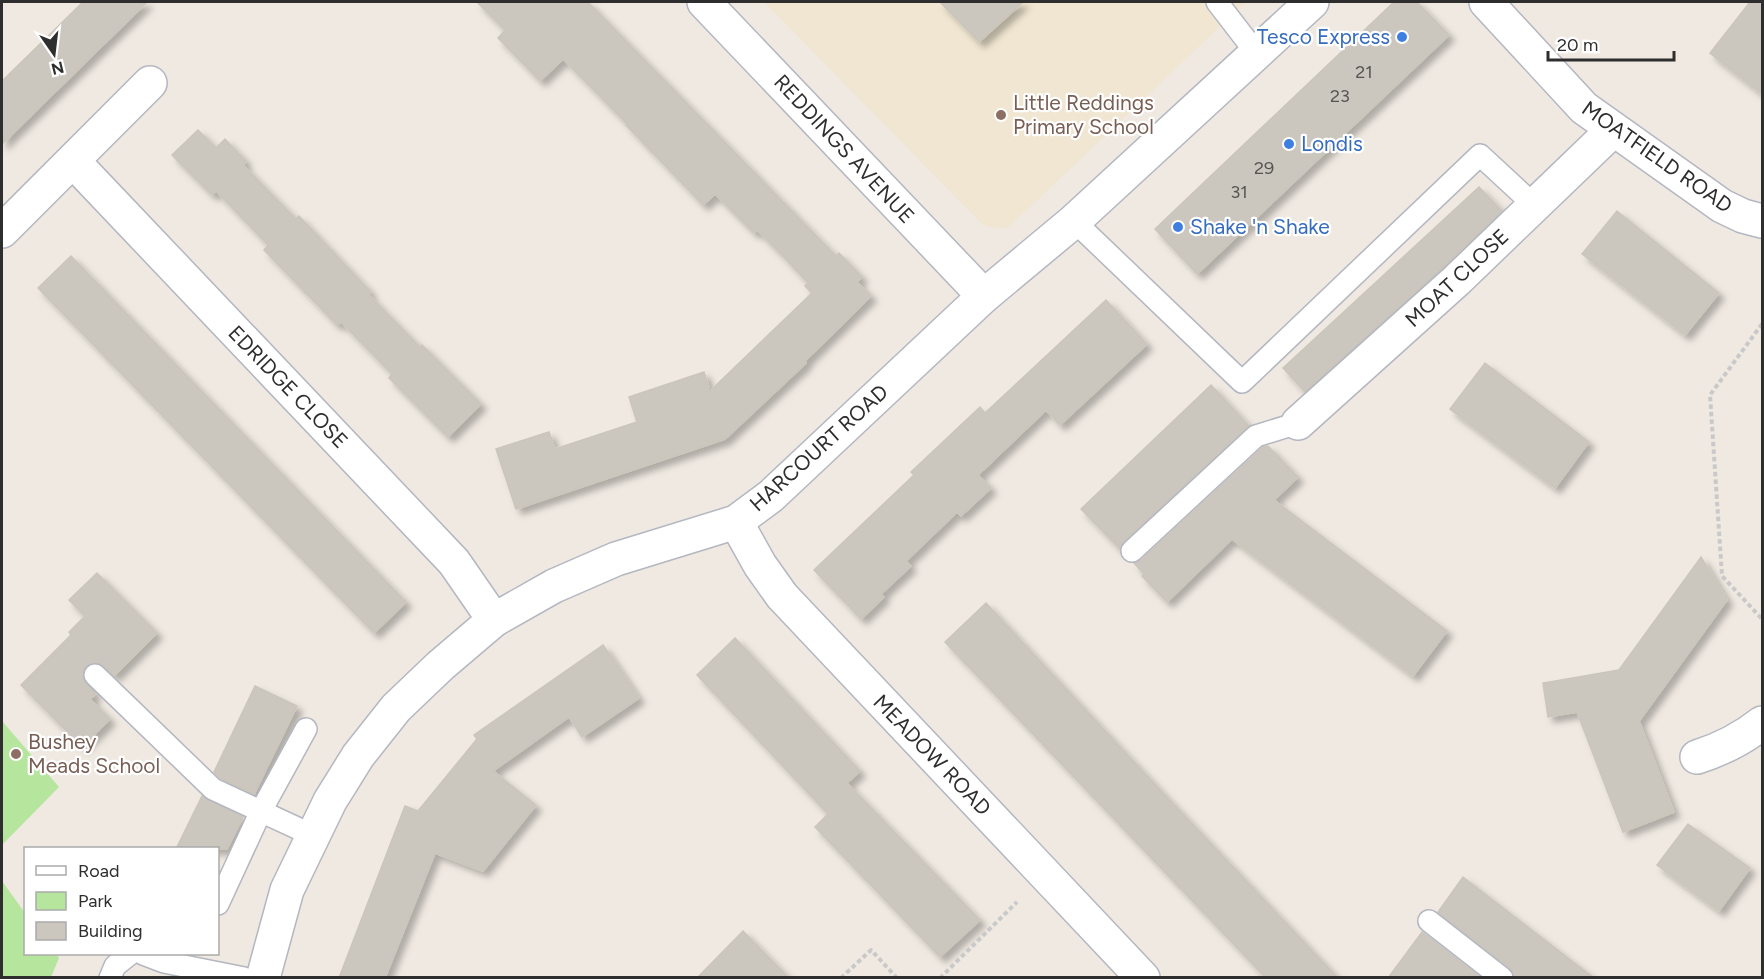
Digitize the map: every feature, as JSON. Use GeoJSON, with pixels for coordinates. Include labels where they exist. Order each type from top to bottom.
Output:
{"type":"FeatureCollection","features":[{"type":"Feature","properties":{"kind":"street","name":"REDDINGS AVENUE"},"geometry":{"type":"LineString","coordinates":[[704,2],[984,296]]}},
{"type":"Feature","properties":{"kind":"street","name":"HARCOURT ROAD"},"geometry":{"type":"LineString","coordinates":[[263,978],[287,890],[330,801],[358,756],[396,708],[440,666],[494,620],[554,586],[616,559],[736,522],[771,496],[984,296],[1074,221],[1312,2]]}},
{"type":"Feature","properties":{"kind":"street","name":"MOATFIELD ROAD"},"geometry":{"type":"LineString","coordinates":[[1486,2],[1584,108],[1722,206],[1762,222]]}},
{"type":"Feature","properties":{"kind":"street"},"geometry":{"type":"LineString","coordinates":[[2,231],[150,83]]}},
{"type":"Feature","properties":{"kind":"street","name":"MOAT CLOSE"},"geometry":{"type":"LineString","coordinates":[[1298,423],[1457,280],[1612,130]]}},
{"type":"Feature","properties":{"kind":"street","name":"EDRIDGE CLOSE"},"geometry":{"type":"LineString","coordinates":[[73,161],[454,562],[494,620]]}},
{"type":"Feature","properties":{"kind":"street","name":"MEADOW ROAD"},"geometry":{"type":"LineString","coordinates":[[736,522],[760,565],[782,596],[1143,978]]}},
{"type":"Feature","properties":{"kind":"street"},"geometry":{"type":"LineString","coordinates":[[1697,757],[1724,748],[1762,723]]}},
{"type":"Feature","properties":{"kind":"lane"},"geometry":{"type":"LineString","coordinates":[[1216,2],[1257,54]]}},
{"type":"Feature","properties":{"kind":"lane"},"geometry":{"type":"LineString","coordinates":[[1074,221],[1242,382],[1480,155],[1534,206]]}},
{"type":"Feature","properties":{"kind":"lane"},"geometry":{"type":"LineString","coordinates":[[1132,551],[1256,436],[1298,423]]}},
{"type":"Feature","properties":{"kind":"lane"},"geometry":{"type":"LineString","coordinates":[[94,675],[213,789],[312,835]]}},
{"type":"Feature","properties":{"kind":"lane"},"geometry":{"type":"LineString","coordinates":[[219,902],[261,811],[306,729]]}},
{"type":"Feature","properties":{"kind":"lane"},"geometry":{"type":"LineString","coordinates":[[1429,921],[1502,978]]}},
{"type":"Feature","properties":{"kind":"lane"},"geometry":{"type":"LineString","coordinates":[[110,978],[115,966],[129,955]]}},
{"type":"Feature","properties":{"kind":"lane"},"geometry":{"type":"LineString","coordinates":[[146,955],[164,962],[244,978]]}},
{"type":"Feature","properties":{"kind":"path"},"geometry":{"type":"LineString","coordinates":[[1762,324],[1710,395],[1722,576],[1762,619]]}},
{"type":"Feature","properties":{"kind":"path"},"geometry":{"type":"LineString","coordinates":[[940,978],[1046,875]]}},
{"type":"Feature","properties":{"kind":"path"},"geometry":{"type":"LineString","coordinates":[[841,978],[871,950],[897,978]]}},
{"type":"Feature","properties":{"kind":"shaded area","name":"Little Reddings Primary School"},"geometry":{"type":"Polygon","coordinates":[[[764,2],[1246,2],[1009,227],[997,229],[982,224],[764,2]]]}},
{"type":"Feature","properties":{"kind":"green space","name":"Bushey Meads School"},"geometry":{"type":"Polygon","coordinates":[[[2,721],[59,787],[2,845],[2,721]]]}},
{"type":"Feature","properties":{"kind":"green space"},"geometry":{"type":"Polygon","coordinates":[[[2,881],[24,912],[24,955],[57,955],[59,958],[51,977],[2,977],[2,881]]]}},
{"type":"Feature","properties":{"kind":"building"},"geometry":{"type":"Polygon","coordinates":[[[83,2],[147,2],[2,144],[2,81],[83,2]]]}},
{"type":"Feature","properties":{"kind":"building"},"geometry":{"type":"Polygon","coordinates":[[[477,2],[588,2],[836,256],[839,253],[862,277],[857,282],[871,296],[805,361],[806,363],[725,439],[516,509],[496,449],[549,432],[555,449],[637,422],[629,397],[704,372],[710,391],[812,293],[805,286],[808,283],[782,255],[757,230],[754,233],[715,194],[703,205],[563,59],[540,81],[498,38],[505,30],[477,2]]]}},
{"type":"Feature","properties":{"kind":"building"},"geometry":{"type":"Polygon","coordinates":[[[940,2],[1023,2],[979,42],[940,2]]]}},
{"type":"Feature","properties":{"kind":"building"},"geometry":{"type":"Polygon","coordinates":[[[1394,2],[1417,2],[1449,35],[1197,274],[1155,229],[1394,2]]]}},
{"type":"Feature","properties":{"kind":"building"},"geometry":{"type":"Polygon","coordinates":[[[1750,2],[1762,2],[1762,94],[1710,53],[1750,2]]]}},
{"type":"Feature","properties":{"kind":"building"},"geometry":{"type":"Polygon","coordinates":[[[198,130],[216,148],[225,139],[246,161],[243,165],[296,219],[299,216],[371,292],[368,294],[481,404],[448,437],[389,378],[392,374],[341,322],[337,325],[264,250],[268,245],[216,191],[212,195],[172,155],[198,130]]]}},
{"type":"Feature","properties":{"kind":"building"},"geometry":{"type":"Polygon","coordinates":[[[1479,187],[1502,211],[1305,392],[1283,368],[1479,187]]]}},
{"type":"Feature","properties":{"kind":"building"},"geometry":{"type":"Polygon","coordinates":[[[1617,211],[1719,293],[1685,335],[1582,254],[1617,211]]]}},
{"type":"Feature","properties":{"kind":"building"},"geometry":{"type":"Polygon","coordinates":[[[71,256],[406,602],[374,633],[38,288],[71,256]]]}},
{"type":"Feature","properties":{"kind":"building"},"geometry":{"type":"Polygon","coordinates":[[[1106,300],[1147,344],[1060,425],[1046,410],[978,475],[991,488],[961,516],[957,512],[906,561],[911,566],[881,594],[884,597],[861,619],[814,570],[914,475],[911,472],[980,407],[985,413],[1106,300]]]}},
{"type":"Feature","properties":{"kind":"building"},"geometry":{"type":"Polygon","coordinates":[[[1485,363],[1589,442],[1555,488],[1450,409],[1485,363]]]}},
{"type":"Feature","properties":{"kind":"building"},"geometry":{"type":"Polygon","coordinates":[[[1211,385],[1249,426],[1123,542],[1120,549],[1081,509],[1211,385]]]}},
{"type":"Feature","properties":{"kind":"building"},"geometry":{"type":"Polygon","coordinates":[[[1268,446],[1298,477],[1274,500],[1447,631],[1413,676],[1232,539],[1167,602],[1142,576],[1144,574],[1134,563],[1141,560],[1263,447],[1268,446]]]}},
{"type":"Feature","properties":{"kind":"building"},"geometry":{"type":"Polygon","coordinates":[[[1701,557],[1727,600],[1639,721],[1674,812],[1623,832],[1577,712],[1548,717],[1543,683],[1619,670],[1701,557]]]}},
{"type":"Feature","properties":{"kind":"building"},"geometry":{"type":"Polygon","coordinates":[[[97,573],[157,633],[114,676],[99,663],[91,663],[85,667],[83,679],[96,694],[90,699],[110,719],[82,747],[21,685],[71,635],[69,632],[85,616],[69,600],[97,573]]]}},
{"type":"Feature","properties":{"kind":"building"},"geometry":{"type":"Polygon","coordinates":[[[986,603],[1338,978],[1266,978],[945,642],[986,603]]]}},
{"type":"Feature","properties":{"kind":"building"},"geometry":{"type":"Polygon","coordinates":[[[735,638],[860,771],[847,783],[980,920],[940,957],[815,827],[828,814],[697,675],[735,638]]]}},
{"type":"Feature","properties":{"kind":"building"},"geometry":{"type":"Polygon","coordinates":[[[603,645],[639,698],[582,737],[569,717],[493,771],[536,805],[483,871],[435,853],[385,978],[339,978],[405,806],[418,811],[477,739],[474,735],[603,645]]]}},
{"type":"Feature","properties":{"kind":"building"},"geometry":{"type":"Polygon","coordinates":[[[255,686],[297,706],[254,794],[220,778],[214,772],[255,686]]]}},
{"type":"Feature","properties":{"kind":"building"},"geometry":{"type":"Polygon","coordinates":[[[202,796],[243,817],[227,849],[177,847],[202,796]]]}},
{"type":"Feature","properties":{"kind":"building"},"geometry":{"type":"Polygon","coordinates":[[[1688,824],[1750,868],[1719,911],[1657,865],[1688,824]]]}},
{"type":"Feature","properties":{"kind":"building"},"geometry":{"type":"Polygon","coordinates":[[[1463,877],[1594,978],[1514,978],[1510,968],[1438,912],[1463,877]]]}},
{"type":"Feature","properties":{"kind":"building"},"geometry":{"type":"Polygon","coordinates":[[[743,931],[789,978],[697,978],[743,931]]]}},
{"type":"Feature","properties":{"kind":"building"},"geometry":{"type":"Polygon","coordinates":[[[1422,932],[1481,978],[1388,978],[1422,932]]]}},
{"type":"Feature","properties":{"kind":"place","name":"Tesco Express"},"geometry":{"type":"Point","coordinates":[1402,37]}},
{"type":"Feature","properties":{"kind":"place","name":"Little Reddings Primary School"},"geometry":{"type":"Point","coordinates":[1001,115]}},
{"type":"Feature","properties":{"kind":"place","name":"Londis"},"geometry":{"type":"Point","coordinates":[1289,144]}},
{"type":"Feature","properties":{"kind":"place","name":"Shake 'n Shake"},"geometry":{"type":"Point","coordinates":[1178,227]}},
{"type":"Feature","properties":{"kind":"place","name":"Bushey Meads School"},"geometry":{"type":"Point","coordinates":[16,754]}}]}
